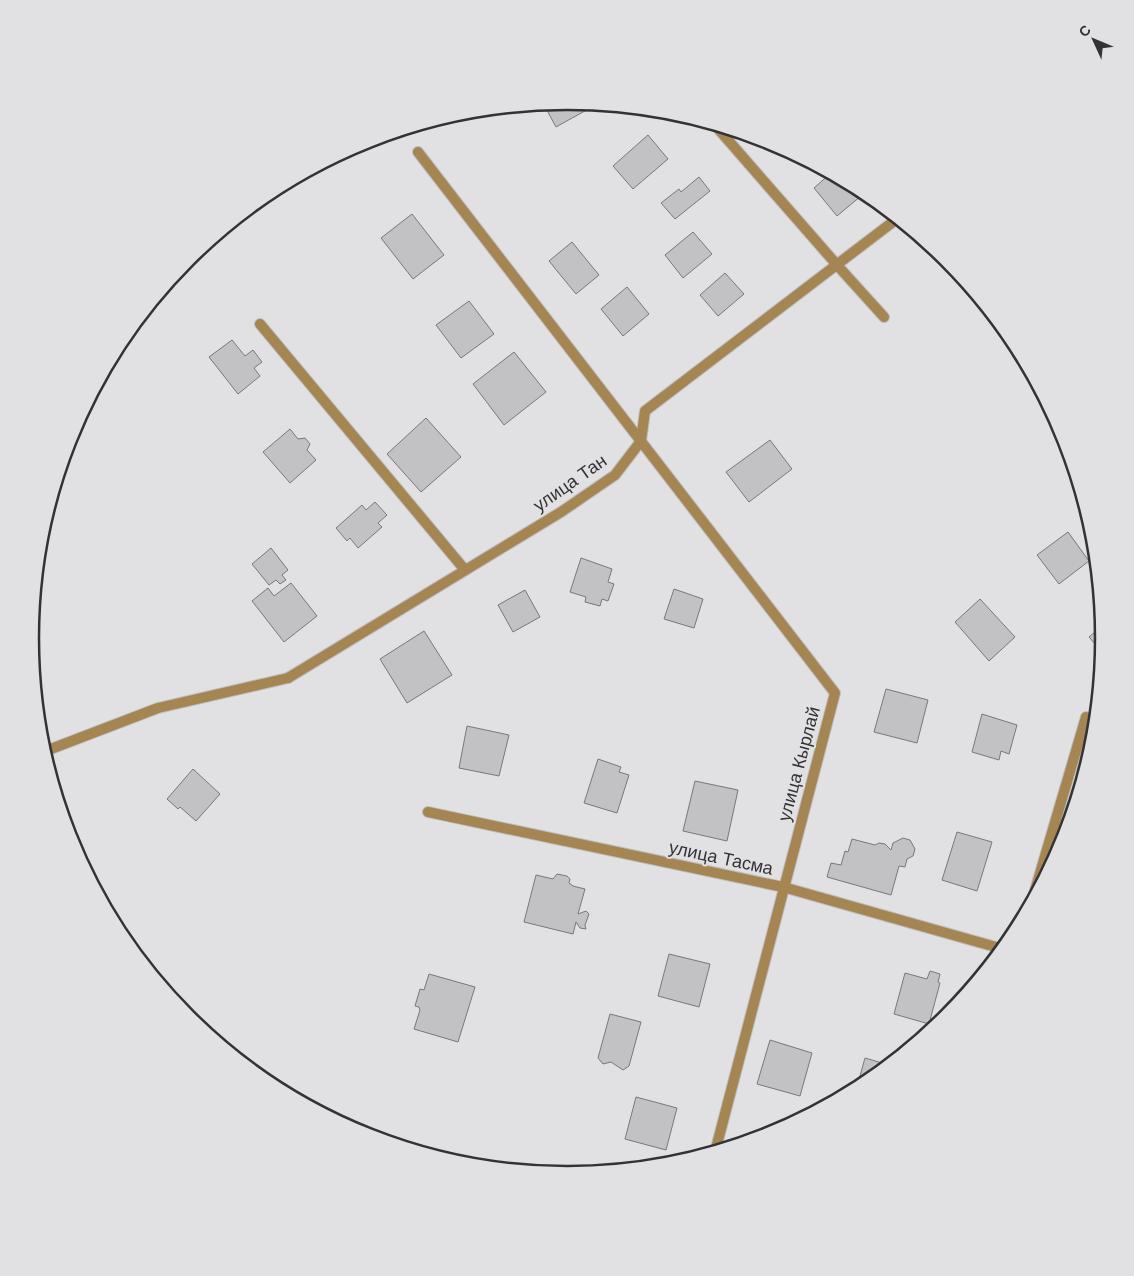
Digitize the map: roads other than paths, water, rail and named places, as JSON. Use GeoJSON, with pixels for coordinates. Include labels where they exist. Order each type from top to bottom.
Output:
{"type":"FeatureCollection","features":[{"type":"Feature","properties":{"kind":"street"},"geometry":{"type":"LineString","coordinates":[[722,134],[837,266],[884,317]]}},
{"type":"Feature","properties":{"kind":"street"},"geometry":{"type":"LineString","coordinates":[[418,152],[641,441]]}},
{"type":"Feature","properties":{"kind":"street"},"geometry":{"type":"LineString","coordinates":[[641,441],[645,411],[893,222]]}},
{"type":"Feature","properties":{"kind":"street"},"geometry":{"type":"LineString","coordinates":[[260,324],[465,570]]}},
{"type":"Feature","properties":{"kind":"street","name":"улица Тан"},"geometry":{"type":"LineString","coordinates":[[51,749],[158,708],[288,678],[561,512],[615,474],[641,441]]}},
{"type":"Feature","properties":{"kind":"street","name":"улица Кырлай"},"geometry":{"type":"LineString","coordinates":[[641,441],[835,693],[717,1144]]}},
{"type":"Feature","properties":{"kind":"street"},"geometry":{"type":"LineString","coordinates":[[1040,874],[1086,717]]}},
{"type":"Feature","properties":{"kind":"street","name":"улица Тасма"},"geometry":{"type":"LineString","coordinates":[[428,812],[783,888],[995,948]]}}]}
